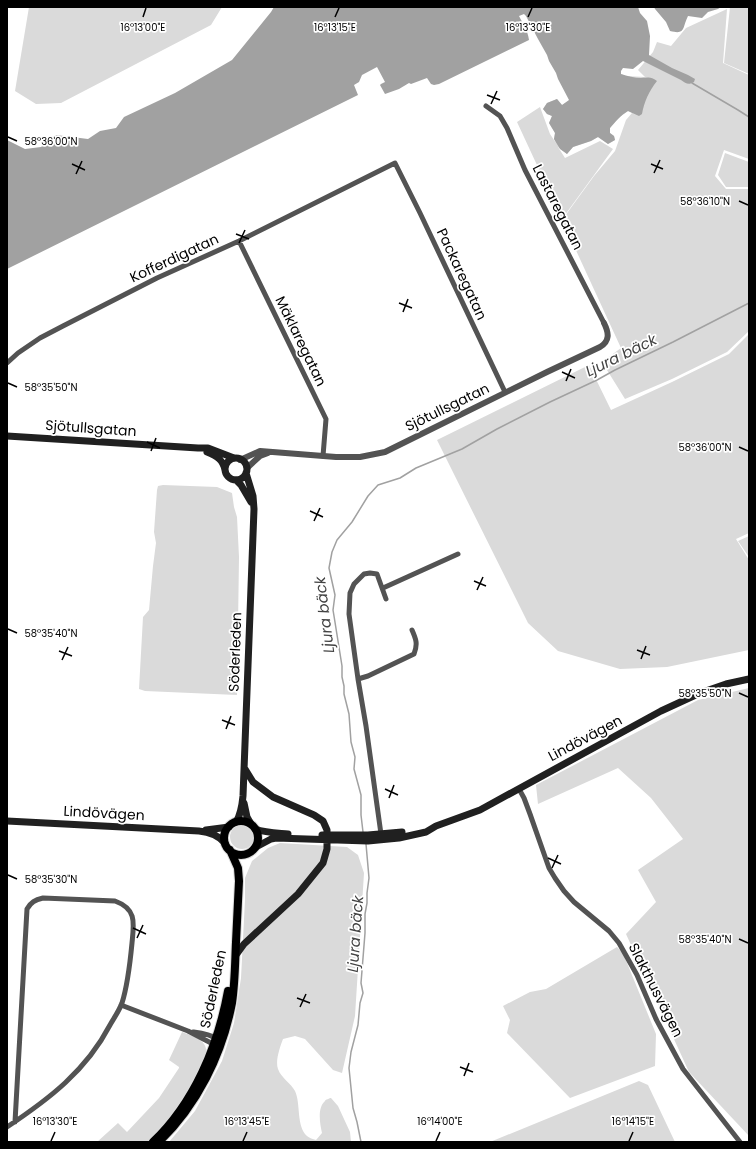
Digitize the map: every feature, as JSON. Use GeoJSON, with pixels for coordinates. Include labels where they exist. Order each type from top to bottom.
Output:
{"type":"FeatureCollection","features":[{"type":"Feature","properties":{"kind":"main road","name":"Sjötullsgatan"},"geometry":{"type":"LineString","coordinates":[[7,436],[208,448],[237,459]]}},
{"type":"Feature","properties":{"kind":"main road","name":"Sjötullsgatan"},"geometry":{"type":"LineString","coordinates":[[198,448],[215,455],[222,462],[225,471]]}},
{"type":"Feature","properties":{"kind":"main road"},"geometry":{"type":"LineString","coordinates":[[237,459],[245,464],[246,470],[242,478],[236,480],[229,477],[225,471],[227,464],[237,459]]}},
{"type":"Feature","properties":{"kind":"main road","name":"Söderleden"},"geometry":{"type":"LineString","coordinates":[[232,824],[240,816],[243,796],[254,509],[253,496],[246,470]]}},
{"type":"Feature","properties":{"kind":"main road","name":"Söderleden"},"geometry":{"type":"LineString","coordinates":[[236,480],[241,485],[254,509]]}},
{"type":"Feature","properties":{"kind":"main road","name":"Lindövägen"},"geometry":{"type":"LineString","coordinates":[[365,838],[436,826],[480,810],[661,711],[700,693],[726,684],[749,679]]}},
{"type":"Feature","properties":{"kind":"main road"},"geometry":{"type":"LineString","coordinates":[[236,954],[244,944],[298,894],[323,863],[327,849],[326,826],[323,822],[314,815],[273,797],[264,791],[253,782],[244,767]]}},
{"type":"Feature","properties":{"kind":"main road","name":"Söderleden"},"geometry":{"type":"LineString","coordinates":[[243,796],[246,812],[253,826]]}},
{"type":"Feature","properties":{"kind":"main road","name":"Lindövägen"},"geometry":{"type":"LineString","coordinates":[[7,821],[199,831],[217,829],[232,824]]}},
{"type":"Feature","properties":{"kind":"main road"},"geometry":{"type":"LineString","coordinates":[[243,821],[253,826],[258,838],[254,849],[246,854],[234,854],[227,847],[224,837],[226,832],[232,824],[243,821]]}},
{"type":"Feature","properties":{"kind":"main road","name":"Lindövägen"},"geometry":{"type":"LineString","coordinates":[[253,826],[262,832],[268,833],[388,839],[426,832],[436,826]]}},
{"type":"Feature","properties":{"kind":"main road","name":"Lindövägen"},"geometry":{"type":"LineString","coordinates":[[199,831],[216,835],[222,839],[227,847]]}},
{"type":"Feature","properties":{"kind":"main road","name":"Lindövägen"},"geometry":{"type":"LineString","coordinates":[[254,849],[271,839],[276,838],[327,837]]}},
{"type":"Feature","properties":{"kind":"main road","name":"Söderleden"},"geometry":{"type":"LineString","coordinates":[[153,1142],[169,1125],[186,1101],[228,1021],[235,977],[239,881],[238,868],[227,847]]}},
{"type":"Feature","properties":{"kind":"main road","name":"Söderleden"},"geometry":{"type":"LineString","coordinates":[[239,881],[242,865],[254,849]]}},
{"type":"Feature","properties":{"kind":"main road","name":"Söderleden"},"geometry":{"type":"LineString","coordinates":[[159,1142],[179,1121],[204,1082],[217,1041],[226,1004],[236,943]]}},
{"type":"Feature","properties":{"kind":"street","name":"Lastaregatan"},"geometry":{"type":"LineString","coordinates":[[486,106],[500,116],[507,128],[525,170],[604,323]]}},
{"type":"Feature","properties":{"kind":"street","name":"Kofferdigatan"},"geometry":{"type":"LineString","coordinates":[[7,363],[18,353],[40,338],[157,278],[240,241],[395,163],[396,166]]}},
{"type":"Feature","properties":{"kind":"street","name":"Packaregatan"},"geometry":{"type":"LineString","coordinates":[[396,166],[506,392]]}},
{"type":"Feature","properties":{"kind":"street","name":"Mäklaregatan"},"geometry":{"type":"LineString","coordinates":[[240,241],[326,419],[323,456]]}},
{"type":"Feature","properties":{"kind":"street","name":"Sjötullsgatan"},"geometry":{"type":"LineString","coordinates":[[237,459],[260,451],[269,453],[360,457],[385,452],[605,344],[608,339],[608,334],[604,323]]}},
{"type":"Feature","properties":{"kind":"street"},"geometry":{"type":"LineString","coordinates":[[246,470],[260,456],[269,453]]}},
{"type":"Feature","properties":{"kind":"street"},"geometry":{"type":"LineString","coordinates":[[383,588],[458,554]]}},
{"type":"Feature","properties":{"kind":"street"},"geometry":{"type":"LineString","coordinates":[[382,834],[358,679],[350,614],[350,593],[354,584],[364,574],[377,574],[386,599]]}},
{"type":"Feature","properties":{"kind":"street"},"geometry":{"type":"LineString","coordinates":[[358,679],[368,676],[414,654],[416,640],[412,630]]}},
{"type":"Feature","properties":{"kind":"street","name":"Slakthusvägen"},"geometry":{"type":"LineString","coordinates":[[519,789],[530,814],[549,868],[555,878],[574,902],[609,931],[619,943],[637,975],[656,1019],[683,1068],[740,1142]]}},
{"type":"Feature","properties":{"kind":"street"},"geometry":{"type":"LineString","coordinates":[[7,1127],[15,1122],[43,1102],[71,1079],[90,1057],[104,1037],[121,1005],[128,979],[134,927],[132,915],[129,909],[122,904],[115,901],[43,898],[30,904],[27,909],[15,1122]]}},
{"type":"Feature","properties":{"kind":"street"},"geometry":{"type":"LineString","coordinates":[[121,1005],[188,1031],[206,1034],[217,1041]]}},
{"type":"Feature","properties":{"kind":"shaded area"},"geometry":{"type":"Polygon","coordinates":[[[29,7],[222,7],[211,25],[61,103],[36,104],[15,91],[29,7]]]}},
{"type":"Feature","properties":{"kind":"shaded area"},"geometry":{"type":"Polygon","coordinates":[[[274,7],[638,7],[640,13],[647,21],[650,36],[649,55],[695,79],[692,83],[686,83],[643,61],[633,69],[623,68],[621,74],[636,78],[651,78],[657,81],[647,97],[642,114],[639,116],[628,111],[621,117],[610,128],[610,133],[614,136],[615,140],[608,144],[598,137],[573,147],[567,154],[560,149],[554,139],[555,133],[549,123],[552,116],[547,114],[543,109],[547,103],[557,99],[562,105],[569,100],[547,55],[524,14],[519,16],[529,40],[439,84],[431,84],[427,78],[411,84],[409,83],[399,89],[385,94],[380,85],[385,82],[377,67],[362,75],[359,82],[354,85],[358,95],[7,269],[7,140],[25,149],[41,147],[56,135],[88,139],[100,131],[116,128],[124,117],[175,93],[232,60],[274,7]]]}},
{"type":"Feature","properties":{"kind":"shaded area"},"geometry":{"type":"Polygon","coordinates":[[[654,7],[721,7],[708,12],[702,18],[688,16],[683,30],[675,32],[670,31],[666,22],[654,7]]]}},
{"type":"Feature","properties":{"kind":"shaded area"},"geometry":{"type":"Polygon","coordinates":[[[730,7],[749,7],[749,74],[724,63],[730,7]]]}},
{"type":"Feature","properties":{"kind":"shaded area"},"geometry":{"type":"Polygon","coordinates":[[[727,9],[723,63],[749,75],[749,159],[724,150],[715,176],[726,189],[749,189],[749,331],[727,352],[672,379],[625,399],[602,362],[621,348],[562,220],[594,176],[615,151],[626,120],[632,113],[628,111],[625,113],[610,128],[610,133],[614,136],[615,140],[608,144],[598,137],[573,147],[567,154],[558,147],[565,158],[600,141],[613,149],[562,219],[517,122],[540,107],[550,134],[556,143],[554,139],[555,133],[549,123],[552,116],[547,114],[543,109],[547,103],[557,99],[562,105],[621,74],[626,76],[645,77],[638,70],[653,52],[657,42],[671,46],[686,28],[727,9]]]}},
{"type":"Feature","properties":{"kind":"shaded area"},"geometry":{"type":"Polygon","coordinates":[[[725,153],[749,162],[749,187],[726,187],[718,175],[725,153]]]}},
{"type":"Feature","properties":{"kind":"shaded area"},"geometry":{"type":"Polygon","coordinates":[[[749,334],[749,533],[736,539],[749,560],[749,650],[667,667],[620,669],[558,651],[528,623],[437,440],[589,365],[611,410],[729,354],[749,334]]]}},
{"type":"Feature","properties":{"kind":"shaded area"},"geometry":{"type":"Polygon","coordinates":[[[158,486],[217,487],[232,493],[237,517],[239,557],[237,695],[145,691],[139,689],[143,617],[149,610],[156,543],[154,532],[157,490],[158,486]]]}},
{"type":"Feature","properties":{"kind":"shaded area"},"geometry":{"type":"Polygon","coordinates":[[[749,536],[749,557],[738,541],[749,536]]]}},
{"type":"Feature","properties":{"kind":"shaded area"},"geometry":{"type":"Polygon","coordinates":[[[749,688],[749,1136],[689,1072],[626,934],[656,902],[638,870],[683,839],[651,798],[618,768],[538,804],[536,785],[698,700],[749,688]]]}},
{"type":"Feature","properties":{"kind":"shaded area"},"geometry":{"type":"Polygon","coordinates":[[[242,825],[251,828],[254,837],[251,846],[242,849],[233,846],[230,837],[233,828],[242,825]]]}},
{"type":"Feature","properties":{"kind":"shaded area"},"geometry":{"type":"Polygon","coordinates":[[[280,843],[347,847],[358,855],[364,873],[355,1016],[342,1073],[333,1070],[305,1039],[295,1036],[283,1039],[277,1062],[279,1072],[295,1091],[301,1127],[307,1136],[316,1140],[322,1133],[320,1125],[320,1112],[322,1104],[331,1098],[338,1106],[350,1132],[351,1142],[169,1142],[195,1111],[222,1061],[234,1023],[241,978],[245,878],[252,861],[268,848],[280,843]]]}},
{"type":"Feature","properties":{"kind":"shaded area"},"geometry":{"type":"Polygon","coordinates":[[[617,947],[623,953],[656,1034],[655,1066],[570,1098],[507,1033],[510,1020],[503,1006],[530,992],[546,989],[617,947]]]}},
{"type":"Feature","properties":{"kind":"shaded area"},"geometry":{"type":"Polygon","coordinates":[[[182,1032],[200,1040],[205,1046],[206,1052],[193,1083],[173,1115],[148,1142],[97,1142],[118,1123],[127,1132],[159,1098],[179,1068],[169,1060],[182,1032]]]}},
{"type":"Feature","properties":{"kind":"shaded area"},"geometry":{"type":"Polygon","coordinates":[[[639,1081],[648,1085],[675,1142],[490,1142],[639,1081]]]}},
{"type":"Feature","properties":{"kind":"waterway","name":"Ljura bäck"},"geometry":{"type":"LineString","coordinates":[[692,83],[749,117]]}},
{"type":"Feature","properties":{"kind":"waterway","name":"Ljura bäck"},"geometry":{"type":"LineString","coordinates":[[363,832],[361,795],[354,769],[355,757],[351,742],[349,714],[344,694],[342,666],[333,610],[335,595],[329,568],[332,552],[337,540],[352,522],[368,496],[378,485],[400,478],[416,468],[462,449],[550,402],[597,380],[749,303]]}},
{"type":"Feature","properties":{"kind":"waterway","name":"Ljura bäck"},"geometry":{"type":"LineString","coordinates":[[361,1142],[353,1108],[349,1068],[363,993],[361,983],[365,914],[369,878],[366,844]]}}]}
